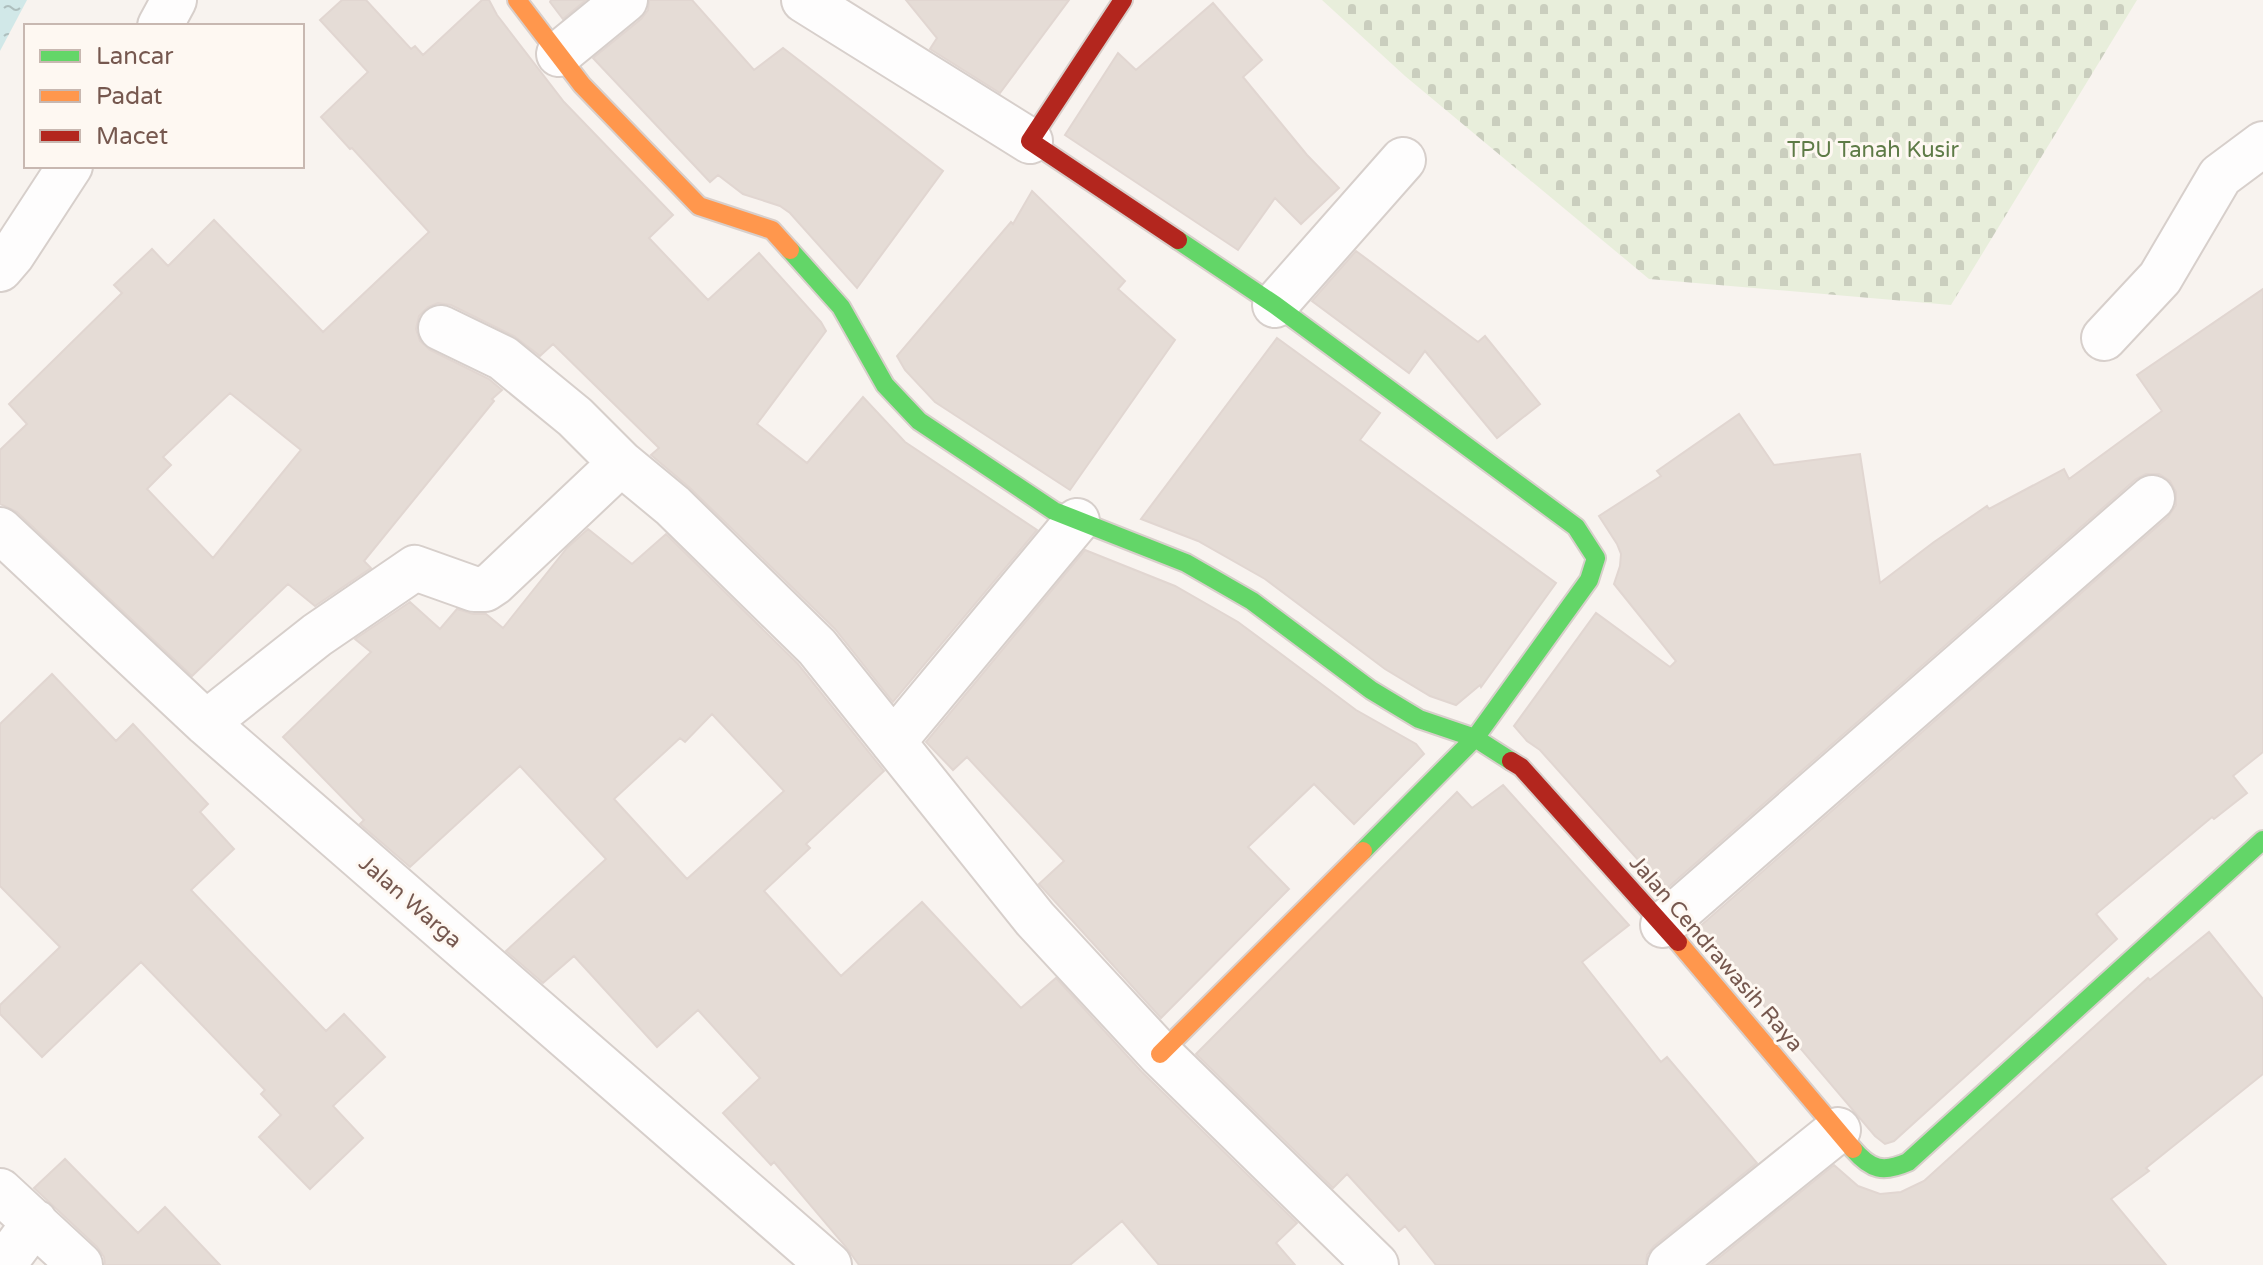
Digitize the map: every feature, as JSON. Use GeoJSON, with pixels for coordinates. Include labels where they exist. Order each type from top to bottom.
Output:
{"type":"FeatureCollection","features":[{"type":"Feature","properties":{"kind":"street"},"geometry":{"type":"LineString","coordinates":[[161,24],[174,0]]}},
{"type":"Feature","properties":{"kind":"street","name":"Jalan Cendrawasih Raya"},"geometry":{"type":"LineString","coordinates":[[517,0],[582,85],[699,206],[772,230],[841,307],[885,385],[919,421],[1054,511],[1186,563],[1252,601],[1371,690],[1419,719],[1475,738],[1521,767],[1663,925],[1857,1154],[1873,1168],[1891,1170],[1908,1162],[2263,840]]}},
{"type":"Feature","properties":{"kind":"street"},"geometry":{"type":"LineString","coordinates":[[559,54],[625,0]]}},
{"type":"Feature","properties":{"kind":"street"},"geometry":{"type":"LineString","coordinates":[[804,0],[1030,141],[1275,305],[1576,527],[1596,558],[1589,580],[1475,738],[1160,1054]]}},
{"type":"Feature","properties":{"kind":"street"},"geometry":{"type":"LineString","coordinates":[[1030,141],[1123,0]]}},
{"type":"Feature","properties":{"kind":"street"},"geometry":{"type":"LineString","coordinates":[[2104,338],[2160,278],[2220,176],[2263,144]]}},
{"type":"Feature","properties":{"kind":"street"},"geometry":{"type":"LineString","coordinates":[[1275,305],[1403,160]]}},
{"type":"Feature","properties":{"kind":"street"},"geometry":{"type":"LineString","coordinates":[[0,269],[69,168]]}},
{"type":"Feature","properties":{"kind":"street"},"geometry":{"type":"LineString","coordinates":[[441,328],[503,358],[575,417],[621,463],[673,506],[817,647],[1035,919],[1160,1054],[1376,1265]]}},
{"type":"Feature","properties":{"kind":"street"},"geometry":{"type":"LineString","coordinates":[[206,723],[317,635],[415,568],[474,589],[485,589],[621,463]]}},
{"type":"Feature","properties":{"kind":"street"},"geometry":{"type":"LineString","coordinates":[[1663,925],[2152,498]]}},
{"type":"Feature","properties":{"kind":"street"},"geometry":{"type":"LineString","coordinates":[[893,742],[1077,521]]}},
{"type":"Feature","properties":{"kind":"street","name":"Jalan Warga"},"geometry":{"type":"LineString","coordinates":[[0,530],[206,723],[829,1265]]}},
{"type":"Feature","properties":{"kind":"street"},"geometry":{"type":"LineString","coordinates":[[1670,1265],[1838,1130]]}},
{"type":"Feature","properties":{"kind":"street"},"geometry":{"type":"LineString","coordinates":[[0,1191],[80,1265]]}},
{"type":"Feature","properties":{"kind":"street"},"geometry":{"type":"LineString","coordinates":[[3,1265],[35,1222]]}},
{"type":"Feature","properties":{"kind":"green space","name":"TPU Tanah Kusir"},"geometry":{"type":"Polygon","coordinates":[[[1322,0],[2137,0],[1951,305],[1649,279],[1405,76],[1322,0]]]}},
{"type":"Feature","properties":{"kind":"water"},"geometry":{"type":"Polygon","coordinates":[[[0,0],[27,0],[0,51],[0,0]]]}},
{"type":"Feature","properties":{"kind":"building"},"geometry":{"type":"Polygon","coordinates":[[[342,0],[366,0],[411,49],[415,46],[423,55],[482,0],[489,0],[497,15],[564,102],[673,215],[649,238],[708,300],[759,253],[821,322],[826,331],[757,424],[807,463],[863,397],[905,442],[1037,530],[893,702],[835,629],[690,488],[651,455],[659,448],[553,344],[540,356],[514,336],[451,305],[438,303],[419,316],[416,329],[420,341],[430,350],[489,379],[502,390],[364,561],[371,568],[315,606],[288,584],[192,676],[17,512],[0,504],[0,450],[27,424],[9,404],[122,293],[114,285],[152,249],[168,266],[214,220],[323,332],[429,232],[321,117],[368,72],[320,20],[342,0]],[[230,393],[163,457],[171,465],[147,489],[213,558],[301,450],[230,393]]]}},
{"type":"Feature","properties":{"kind":"building"},"geometry":{"type":"Polygon","coordinates":[[[551,0],[586,0],[563,19],[551,0]]]}},
{"type":"Feature","properties":{"kind":"building"},"geometry":{"type":"Polygon","coordinates":[[[649,0],[692,0],[754,70],[783,48],[943,171],[857,288],[790,213],[780,206],[743,194],[718,175],[710,182],[593,58],[641,19],[648,10],[649,0]]]}},
{"type":"Feature","properties":{"kind":"building"},"geometry":{"type":"Polygon","coordinates":[[[906,0],[1069,0],[1000,93],[930,49],[937,38],[906,0]]]}},
{"type":"Feature","properties":{"kind":"building"},"geometry":{"type":"Polygon","coordinates":[[[1213,3],[1262,60],[1243,77],[1307,155],[1339,188],[1301,224],[1275,198],[1238,250],[1065,135],[1118,53],[1136,70],[1213,3]]]}},
{"type":"Feature","properties":{"kind":"building"},"geometry":{"type":"Polygon","coordinates":[[[1032,191],[1125,281],[1118,289],[1175,340],[1070,490],[935,402],[905,370],[897,356],[1011,222],[1013,224],[1032,191]]]}},
{"type":"Feature","properties":{"kind":"building"},"geometry":{"type":"Polygon","coordinates":[[[1356,251],[1478,342],[1485,336],[1540,404],[1497,438],[1425,351],[1409,373],[1312,301],[1356,251]]]}},
{"type":"Feature","properties":{"kind":"building"},"geometry":{"type":"Polygon","coordinates":[[[2263,289],[2263,752],[2233,776],[2247,793],[2214,819],[2212,817],[2096,914],[2117,939],[1894,1141],[1885,1144],[1698,928],[2168,517],[2176,505],[2176,492],[2170,481],[2159,474],[2146,474],[2136,479],[1665,890],[1540,750],[1514,726],[1596,613],[1670,667],[1676,661],[1614,584],[1621,554],[1599,516],[1661,476],[1657,471],[1739,414],[1774,465],[1860,454],[1880,583],[1987,506],[1989,509],[2064,469],[2069,479],[2162,411],[2137,375],[2263,289]]]}},
{"type":"Feature","properties":{"kind":"building"},"geometry":{"type":"Polygon","coordinates":[[[1277,338],[1380,413],[1360,440],[1556,583],[1481,687],[1456,705],[1430,696],[1385,669],[1265,579],[1198,541],[1141,519],[1277,338]]]}},
{"type":"Feature","properties":{"kind":"building"},"geometry":{"type":"Polygon","coordinates":[[[588,529],[632,564],[666,534],[798,664],[884,771],[806,844],[810,848],[764,891],[841,976],[922,902],[1021,1008],[1056,978],[1142,1072],[1297,1223],[1276,1243],[1295,1265],[1159,1265],[1122,1221],[1070,1265],[859,1265],[774,1162],[771,1165],[723,1113],[760,1078],[698,1010],[657,1047],[574,956],[543,983],[506,951],[606,859],[520,766],[410,867],[360,824],[364,820],[283,737],[371,652],[355,639],[410,602],[440,629],[457,609],[486,614],[503,628],[567,548],[588,529]],[[712,714],[685,742],[680,738],[614,799],[687,879],[784,791],[712,714]]]}},
{"type":"Feature","properties":{"kind":"building"},"geometry":{"type":"Polygon","coordinates":[[[1085,550],[1175,586],[1238,622],[1356,710],[1416,744],[1424,754],[1354,824],[1314,784],[1248,847],[1289,889],[1161,1018],[1039,884],[1064,861],[967,757],[953,770],[926,742],[1085,550]]]}},
{"type":"Feature","properties":{"kind":"building"},"geometry":{"type":"Polygon","coordinates":[[[52,674],[116,741],[133,724],[208,804],[200,812],[234,849],[191,890],[326,1031],[344,1014],[385,1057],[333,1106],[363,1138],[310,1189],[259,1137],[281,1115],[261,1094],[265,1090],[141,962],[42,1057],[0,1014],[0,1005],[60,947],[0,886],[0,724],[52,674]]]}},
{"type":"Feature","properties":{"kind":"building"},"geometry":{"type":"Polygon","coordinates":[[[1503,785],[1629,925],[1582,962],[1661,1062],[1667,1057],[1757,1163],[1654,1246],[1647,1255],[1646,1265],[1436,1265],[1405,1226],[1399,1231],[1347,1174],[1333,1188],[1196,1054],[1457,792],[1472,808],[1503,785]]]}},
{"type":"Feature","properties":{"kind":"building"},"geometry":{"type":"Polygon","coordinates":[[[2209,932],[2263,999],[2263,1074],[2146,1168],[2149,1171],[2111,1199],[2166,1265],[1710,1265],[1834,1165],[1858,1186],[1880,1194],[1901,1192],[1924,1181],[2148,978],[2150,980],[2209,932]]]}},
{"type":"Feature","properties":{"kind":"building"},"geometry":{"type":"Polygon","coordinates":[[[65,1159],[138,1233],[165,1207],[220,1265],[105,1265],[97,1247],[34,1188],[65,1159]]]}},
{"type":"Feature","properties":{"kind":"traffic: fast"},"geometry":{"type":"LineString","coordinates":[[1178,240],[1275,305],[1576,527],[1596,558],[1589,580],[1475,738],[1363,851]]}},
{"type":"Feature","properties":{"kind":"traffic: fast"},"geometry":{"type":"LineString","coordinates":[[790,250],[841,307],[885,385],[919,421],[1054,511],[1186,563],[1252,601],[1371,690],[1419,719],[1475,738],[1511,761]]}},
{"type":"Feature","properties":{"kind":"traffic: fast"},"geometry":{"type":"LineString","coordinates":[[1853,1149],[1878,1168],[1891,1168],[1908,1162],[2263,840]]}},
{"type":"Feature","properties":{"kind":"traffic: slow"},"geometry":{"type":"LineString","coordinates":[[517,0],[582,85],[699,206],[772,230],[790,250]]}},
{"type":"Feature","properties":{"kind":"traffic: slow"},"geometry":{"type":"LineString","coordinates":[[1160,1054],[1363,851]]}},
{"type":"Feature","properties":{"kind":"traffic: slow"},"geometry":{"type":"LineString","coordinates":[[1678,942],[1853,1149]]}},
{"type":"Feature","properties":{"kind":"traffic: jam"},"geometry":{"type":"LineString","coordinates":[[1123,0],[1030,141],[1178,240]]}},
{"type":"Feature","properties":{"kind":"traffic: jam"},"geometry":{"type":"LineString","coordinates":[[1511,761],[1521,767],[1678,942]]}}]}
